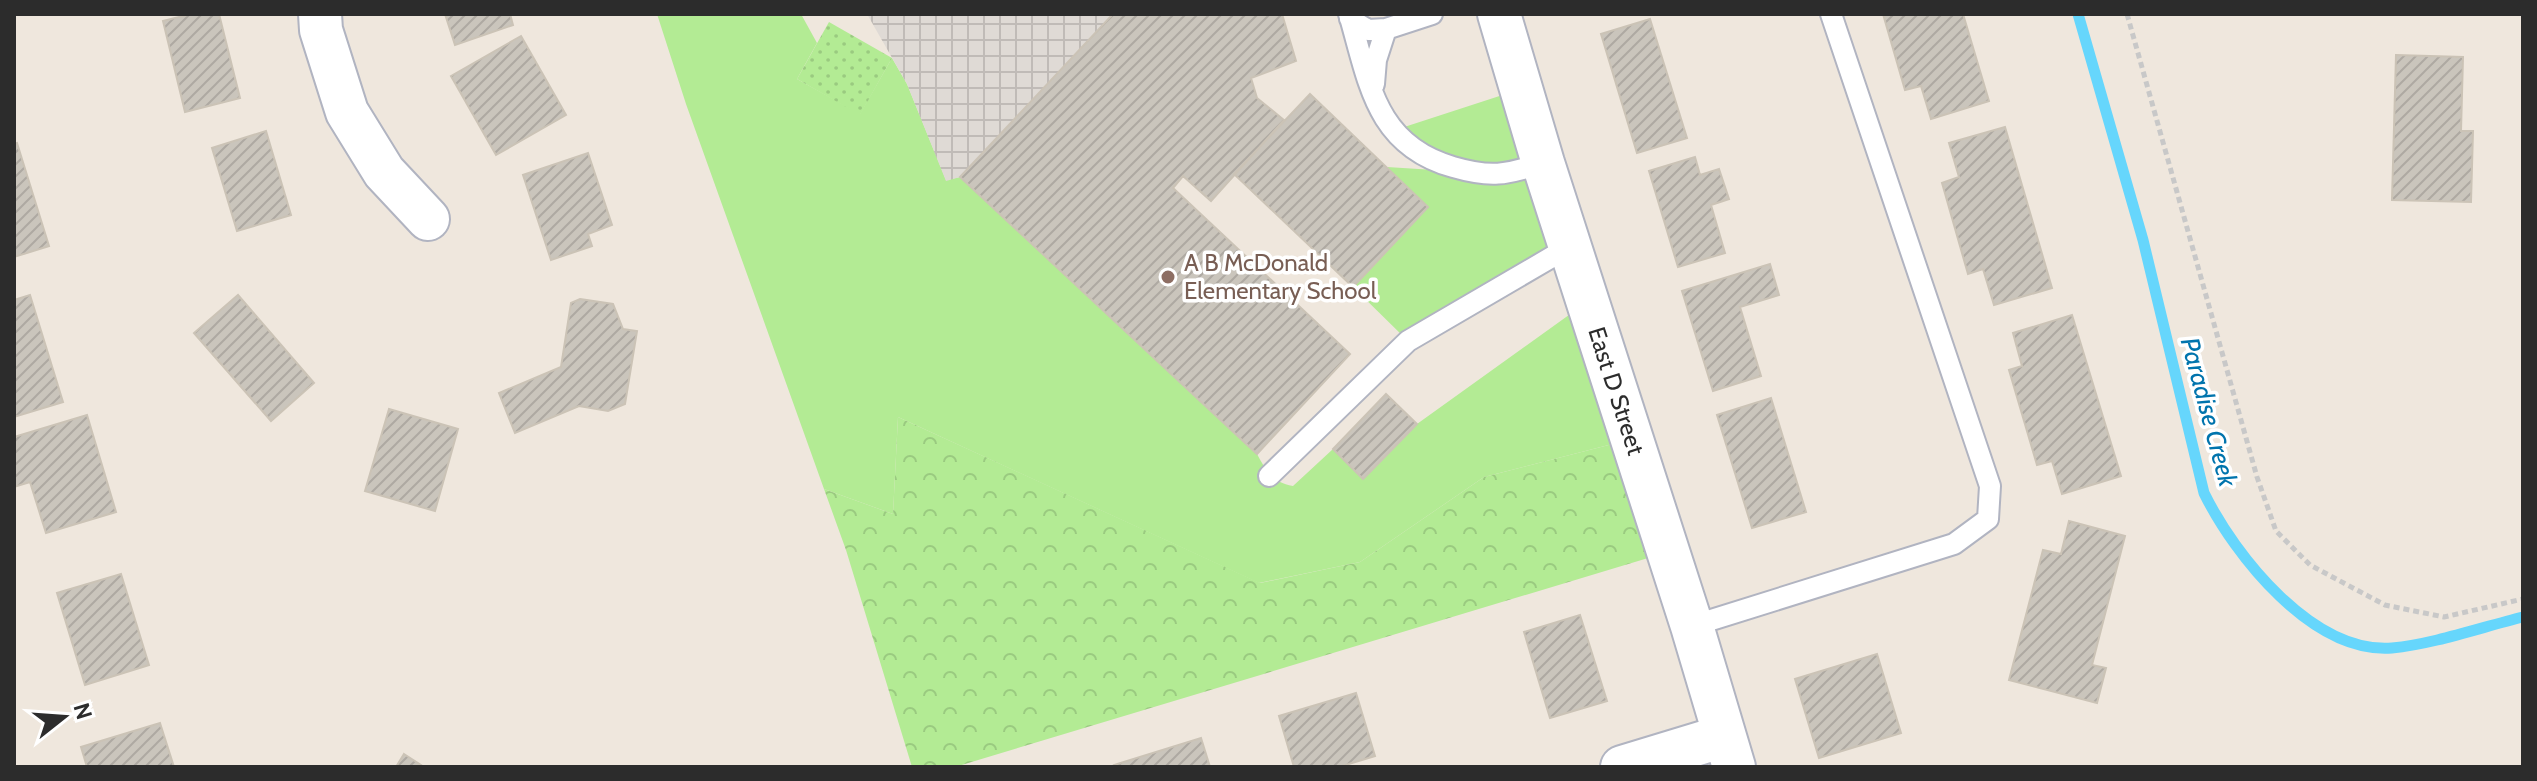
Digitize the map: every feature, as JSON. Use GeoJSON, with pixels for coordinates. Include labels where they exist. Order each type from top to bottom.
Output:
{"type":"FeatureCollection","features":[{"type":"Feature","properties":{"kind":"street"},"geometry":{"type":"LineString","coordinates":[[320,14],[321,30],[347,112],[384,172],[428,219]]}},
{"type":"Feature","properties":{"kind":"street","name":"East D Street"},"geometry":{"type":"LineString","coordinates":[[1499,14],[1569,247],[1692,626],[1729,752]]}},
{"type":"Feature","properties":{"kind":"street"},"geometry":{"type":"LineString","coordinates":[[1622,767],[1729,752]]}},
{"type":"Feature","properties":{"kind":"lane"},"geometry":{"type":"LineString","coordinates":[[1350,17],[1368,30],[1386,29],[1432,14]]}},
{"type":"Feature","properties":{"kind":"lane"},"geometry":{"type":"LineString","coordinates":[[1692,626],[1954,544],[1988,519],[1990,486],[1831,14]]}},
{"type":"Feature","properties":{"kind":"lane"},"geometry":{"type":"LineString","coordinates":[[1350,17],[1373,96],[1392,131],[1413,150],[1442,164],[1504,176],[1543,163]]}},
{"type":"Feature","properties":{"kind":"lane"},"geometry":{"type":"LineString","coordinates":[[1373,96],[1376,60],[1386,29]]}},
{"type":"Feature","properties":{"kind":"lane"},"geometry":{"type":"LineString","coordinates":[[1269,476],[1408,341],[1569,247]]}},
{"type":"Feature","properties":{"kind":"path"},"geometry":{"type":"LineString","coordinates":[[2127,14],[2257,477],[2276,531],[2310,565],[2385,605],[2444,617],[2523,599]]}},
{"type":"Feature","properties":{"kind":"green space"},"geometry":{"type":"Polygon","coordinates":[[[657,14],[801,14],[817,43],[797,79],[860,114],[892,58],[907,84],[946,180],[960,177],[1257,454],[1267,471],[1280,482],[1293,486],[1333,449],[1363,479],[1417,424],[1587,302],[1632,439],[1484,477],[1360,562],[1259,583],[898,417],[893,514],[824,489],[686,104],[657,14]]]}},
{"type":"Feature","properties":{"kind":"green space"},"geometry":{"type":"Polygon","coordinates":[[[829,22],[892,58],[860,115],[797,79],[829,22]]]}},
{"type":"Feature","properties":{"kind":"green space"},"geometry":{"type":"Polygon","coordinates":[[[1521,89],[1569,247],[1408,341],[1353,287],[1428,207],[1387,167],[1466,172],[1392,131],[1521,89]]]}},
{"type":"Feature","properties":{"kind":"green space"},"geometry":{"type":"Polygon","coordinates":[[[898,417],[1260,583],[1360,562],[1484,477],[1632,439],[1668,552],[955,767],[912,767],[846,550],[824,489],[893,514],[898,417]]]}},
{"type":"Feature","properties":{"kind":"shaded area"},"geometry":{"type":"Polygon","coordinates":[[[867,14],[1113,14],[960,177],[946,181],[907,84],[867,14]]]}},
{"type":"Feature","properties":{"kind":"building"},"geometry":{"type":"Polygon","coordinates":[[[191,14],[219,14],[240,98],[185,112],[163,21],[191,14]]]}},
{"type":"Feature","properties":{"kind":"building"},"geometry":{"type":"Polygon","coordinates":[[[445,14],[510,14],[513,25],[455,45],[445,14]]]}},
{"type":"Feature","properties":{"kind":"building","name":"A B McDonald Elementary School"},"geometry":{"type":"Polygon","coordinates":[[[1113,14],[1282,14],[1296,61],[1251,78],[1257,98],[1284,120],[1211,201],[1183,176],[1173,188],[1350,354],[1257,454],[960,177],[1113,14]]]}},
{"type":"Feature","properties":{"kind":"building"},"geometry":{"type":"Polygon","coordinates":[[[1883,14],[1963,14],[1989,101],[1931,119],[1921,86],[1905,90],[1883,14]]]}},
{"type":"Feature","properties":{"kind":"building"},"geometry":{"type":"Polygon","coordinates":[[[1650,19],[1687,138],[1637,153],[1601,34],[1650,19]]]}},
{"type":"Feature","properties":{"kind":"building"},"geometry":{"type":"Polygon","coordinates":[[[521,36],[566,115],[496,155],[451,76],[521,36]]]}},
{"type":"Feature","properties":{"kind":"building"},"geometry":{"type":"Polygon","coordinates":[[[2396,55],[2463,57],[2461,131],[2473,131],[2471,202],[2392,200],[2396,55]]]}},
{"type":"Feature","properties":{"kind":"building"},"geometry":{"type":"Polygon","coordinates":[[[1310,94],[1428,207],[1353,287],[1234,174],[1310,94]]]}},
{"type":"Feature","properties":{"kind":"building"},"geometry":{"type":"Polygon","coordinates":[[[2005,127],[2052,288],[1994,305],[1983,269],[1968,274],[1942,183],[1959,177],[1949,143],[2005,127]]]}},
{"type":"Feature","properties":{"kind":"building"},"geometry":{"type":"Polygon","coordinates":[[[266,131],[291,215],[237,231],[212,148],[266,131]]]}},
{"type":"Feature","properties":{"kind":"building"},"geometry":{"type":"Polygon","coordinates":[[[17,143],[49,246],[14,257],[14,144],[17,143]]]}},
{"type":"Feature","properties":{"kind":"building"},"geometry":{"type":"Polygon","coordinates":[[[588,153],[612,225],[588,234],[592,246],[551,260],[523,175],[588,153]]]}},
{"type":"Feature","properties":{"kind":"building"},"geometry":{"type":"Polygon","coordinates":[[[1695,157],[1700,175],[1719,169],[1729,199],[1711,205],[1725,253],[1678,267],[1649,171],[1695,157]]]}},
{"type":"Feature","properties":{"kind":"building"},"geometry":{"type":"Polygon","coordinates":[[[1770,264],[1779,295],[1740,307],[1761,376],[1713,391],[1682,291],[1770,264]]]}},
{"type":"Feature","properties":{"kind":"building"},"geometry":{"type":"Polygon","coordinates":[[[30,295],[63,402],[14,417],[14,300],[30,295]]]}},
{"type":"Feature","properties":{"kind":"building"},"geometry":{"type":"Polygon","coordinates":[[[238,295],[314,383],[271,421],[194,333],[238,295]]]}},
{"type":"Feature","properties":{"kind":"building"},"geometry":{"type":"Polygon","coordinates":[[[580,299],[613,304],[623,329],[637,331],[625,404],[608,411],[579,406],[515,433],[499,393],[561,367],[571,303],[580,299]]]}},
{"type":"Feature","properties":{"kind":"building"},"geometry":{"type":"Polygon","coordinates":[[[2072,315],[2121,476],[2062,494],[2052,461],[2037,465],[2009,370],[2022,366],[2013,333],[2072,315]]]}},
{"type":"Feature","properties":{"kind":"building"},"geometry":{"type":"Polygon","coordinates":[[[1386,394],[1417,424],[1363,479],[1333,449],[1386,394]]]}},
{"type":"Feature","properties":{"kind":"building"},"geometry":{"type":"Polygon","coordinates":[[[1771,398],[1806,512],[1752,528],[1717,415],[1771,398]]]}},
{"type":"Feature","properties":{"kind":"building"},"geometry":{"type":"Polygon","coordinates":[[[389,409],[458,429],[435,511],[365,491],[389,409]]]}},
{"type":"Feature","properties":{"kind":"building"},"geometry":{"type":"Polygon","coordinates":[[[87,415],[116,512],[46,533],[30,482],[14,487],[14,437],[87,415]]]}},
{"type":"Feature","properties":{"kind":"building"},"geometry":{"type":"Polygon","coordinates":[[[2069,521],[2125,536],[2092,665],[2106,668],[2097,703],[2009,680],[2043,550],[2061,554],[2069,521]]]}},
{"type":"Feature","properties":{"kind":"building"},"geometry":{"type":"Polygon","coordinates":[[[121,574],[149,665],[85,685],[57,593],[121,574]]]}},
{"type":"Feature","properties":{"kind":"building"},"geometry":{"type":"Polygon","coordinates":[[[1580,615],[1607,701],[1550,718],[1524,632],[1580,615]]]}},
{"type":"Feature","properties":{"kind":"building"},"geometry":{"type":"Polygon","coordinates":[[[1877,654],[1901,733],[1819,758],[1795,679],[1877,654]]]}},
{"type":"Feature","properties":{"kind":"building"},"geometry":{"type":"Polygon","coordinates":[[[1356,693],[1375,756],[1339,767],[1294,767],[1279,716],[1356,693]]]}},
{"type":"Feature","properties":{"kind":"building"},"geometry":{"type":"Polygon","coordinates":[[[160,723],[174,767],[87,767],[81,747],[160,723]]]}},
{"type":"Feature","properties":{"kind":"building"},"geometry":{"type":"Polygon","coordinates":[[[1201,738],[1210,767],[1114,765],[1201,738]]]}},
{"type":"Feature","properties":{"kind":"building"},"geometry":{"type":"Polygon","coordinates":[[[404,754],[424,767],[396,767],[404,754]]]}},
{"type":"Feature","properties":{"kind":"waterway","name":"Paradise Creek"},"geometry":{"type":"LineString","coordinates":[[2078,14],[2143,240],[2204,493],[2235,545],[2280,596],[2306,618],[2334,635],[2363,646],[2408,646],[2523,617]]}},
{"type":"Feature","properties":{"kind":"place","name":"A B McDonald Elementary School"},"geometry":{"type":"Point","coordinates":[1168,277]}}]}
